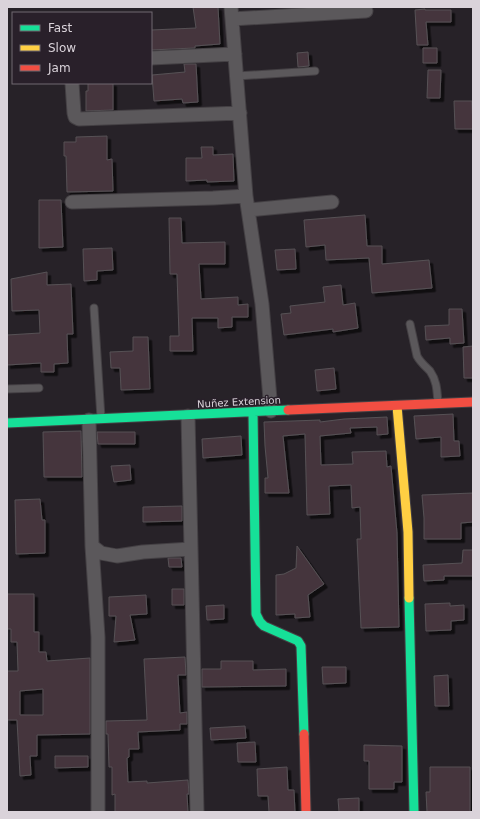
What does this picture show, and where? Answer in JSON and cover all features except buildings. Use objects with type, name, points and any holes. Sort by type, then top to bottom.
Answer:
[{"type":"street","points":[[271,411],[262,304],[246,196],[231,13],[366,11]]},
{"type":"street","points":[[152,58],[235,54]]},
{"type":"street","points":[[72,84],[74,113],[76,118],[79,119],[240,113]]},
{"type":"street","points":[[72,202],[246,196]]},
{"type":"street","points":[[248,210],[332,202]]},
{"type":"street","name":"Nuñez Extension","points":[[7,424],[473,402]]},
{"type":"street","points":[[398,406],[408,532],[414,812]]},
{"type":"street","points":[[253,412],[256,614],[264,626],[298,641],[301,646],[306,812]]},
{"type":"street","points":[[188,416],[197,812]]},
{"type":"street","points":[[95,419],[92,546],[98,637],[98,812]]},
{"type":"street","points":[[92,546],[101,553],[117,556],[144,552],[191,550]]},
{"type":"lane","points":[[237,76],[315,71]]},
{"type":"lane","points":[[94,308],[95,419]]},
{"type":"lane","points":[[410,324],[417,356],[436,382],[438,404]]},
{"type":"lane","points":[[7,389],[39,388]]},
{"type":"traffic: fast","points":[[7,423],[288,410]]},
{"type":"traffic: fast","points":[[253,412],[256,614],[264,626],[298,641],[301,646],[304,734]]},
{"type":"traffic: fast","points":[[409,598],[414,812]]},
{"type":"traffic: slow","points":[[397,406],[408,532],[409,598]]},
{"type":"traffic: jam","points":[[288,410],[473,402]]},
{"type":"traffic: jam","points":[[304,734],[306,812]]}]
